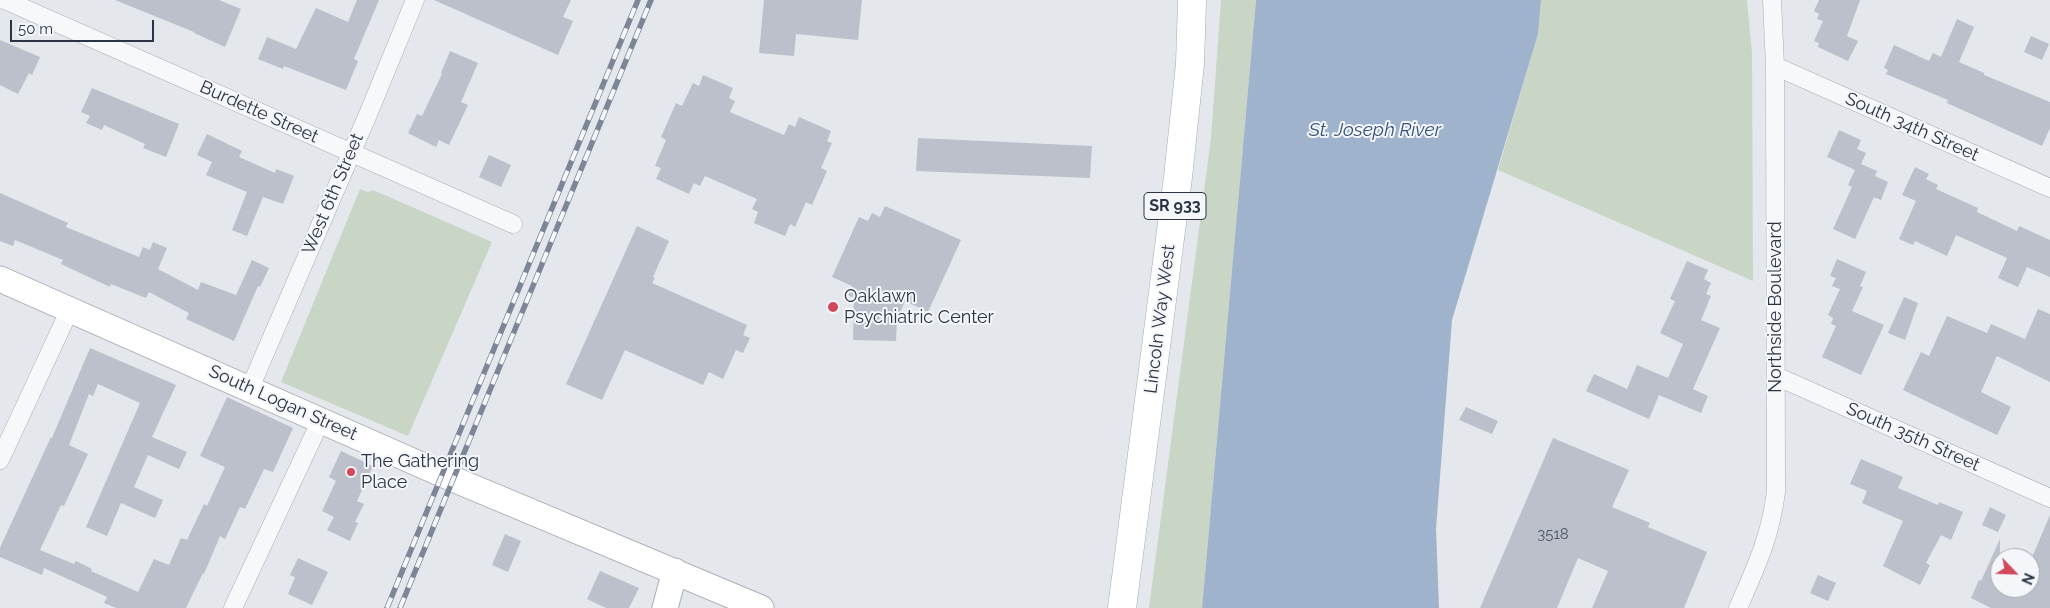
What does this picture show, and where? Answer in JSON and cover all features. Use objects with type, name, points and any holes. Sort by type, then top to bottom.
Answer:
[{"type":"main road","name":"Lincoln Way West","points":[[1122,608],[1178,178],[1190,64],[1192,0]]},
{"type":"street","name":"Burdette Street","points":[[5,0],[513,224]]},
{"type":"street","name":"West 6th Street","points":[[250,388],[351,153],[414,0]]},
{"type":"street","name":"Northside Boulevard","points":[[1738,608],[1765,545],[1773,516],[1776,492],[1775,66],[1772,0]]},
{"type":"street","name":"South 34th Street","points":[[1775,66],[2050,188]]},
{"type":"street","name":"South Logan Street","points":[[0,278],[453,479],[761,608]]},
{"type":"street","points":[[0,460],[70,309]]},
{"type":"street","name":"South 35th Street","points":[[1776,376],[2050,498]]},
{"type":"street","points":[[233,608],[321,420]]},
{"type":"street","points":[[666,608],[675,571]]},
{"type":"green space","points":[[1221,0],[1256,0],[1202,608],[1149,608],[1211,138]]},
{"type":"green space","points":[[1541,0],[1747,0],[1752,53],[1753,281],[1498,170],[1538,34]]},
{"type":"green space","points":[[360,189],[368,192],[373,190],[492,242],[408,436],[281,382]]},
{"type":"water","name":"St. Joseph River","points":[[1256,0],[1541,0],[1538,34],[1452,320],[1436,529],[1439,608],[1202,608]]},
{"type":"building","points":[[115,0],[219,0],[241,9],[225,47],[194,32]]},
{"type":"building","points":[[357,0],[379,0],[354,59],[358,61],[346,90],[284,66],[283,69],[258,59],[267,37],[296,49],[316,8],[348,22]]},
{"type":"building","points":[[434,0],[571,0],[563,17],[573,21],[558,55]]},
{"type":"building","points":[[764,0],[862,0],[858,40],[796,34],[794,56],[759,53]]},
{"type":"building","points":[[1819,0],[1860,0],[1847,36],[1858,41],[1848,61],[1818,47],[1819,43],[1814,41],[1823,21],[1817,19],[1819,14],[1814,11]]},
{"type":"building","points":[[1957,19],[1974,27],[1959,62],[1984,73],[1984,75],[2050,102],[2050,128],[2042,146],[1947,103],[1948,100],[1886,74],[1888,70],[1884,68],[1894,45],[1929,61],[1933,53],[1941,57]]},
{"type":"building","points":[[2031,36],[2049,44],[2042,60],[2024,52]]},
{"type":"building","points":[[0,40],[40,57],[32,75],[29,73],[18,94],[0,85]]},
{"type":"building","points":[[450,51],[478,63],[461,102],[468,105],[449,145],[439,140],[436,147],[408,133],[417,114],[422,116],[442,74]]},
{"type":"building","points":[[703,75],[733,88],[729,98],[735,101],[730,112],[784,135],[789,124],[795,127],[799,117],[831,131],[827,141],[832,143],[821,168],[827,171],[812,205],[806,202],[795,227],[790,224],[785,236],[754,223],[758,212],[752,209],[757,199],[705,176],[700,186],[694,183],[689,194],[656,179],[661,168],[655,166],[666,140],[661,137],[676,103],[682,106],[693,83],[699,86]]},
{"type":"building","points":[[92,88],[179,124],[166,157],[143,148],[145,144],[104,125],[102,130],[86,123],[90,116],[81,112]]},
{"type":"building","points":[[1839,130],[1861,140],[1857,149],[1866,153],[1861,164],[1877,171],[1875,176],[1888,182],[1881,200],[1874,197],[1855,239],[1833,229],[1852,187],[1848,185],[1855,170],[1827,157]]},
{"type":"building","points":[[207,134],[242,151],[239,157],[275,173],[276,169],[294,176],[283,204],[263,197],[247,236],[232,230],[247,192],[206,175],[212,162],[197,155]]},
{"type":"building","points":[[918,138],[1092,146],[1090,178],[916,171]]},
{"type":"building","points":[[489,155],[511,165],[501,187],[479,177]]},
{"type":"building","points":[[1915,167],[1929,174],[1926,179],[1938,185],[1936,189],[1978,208],[1977,212],[2017,231],[2019,226],[2050,240],[2050,277],[2027,267],[2018,287],[1998,278],[2007,258],[1956,235],[1947,256],[1915,241],[1913,245],[1899,239],[1916,201],[1902,195]]},
{"type":"building","points":[[0,193],[68,223],[66,227],[139,257],[143,247],[150,250],[153,242],[167,248],[158,269],[198,290],[201,282],[236,295],[252,260],[269,268],[260,287],[258,286],[234,341],[186,319],[189,313],[149,292],[146,298],[111,284],[110,287],[61,264],[63,260],[15,240],[13,246],[0,241]]},
{"type":"building","points":[[885,206],[961,240],[928,312],[905,301],[897,319],[896,341],[853,340],[854,298],[848,295],[852,286],[832,277],[859,217],[868,221],[872,213],[880,217]]},
{"type":"building","points":[[637,226],[669,241],[652,283],[747,325],[743,335],[750,338],[743,353],[736,350],[723,379],[709,372],[703,385],[625,350],[602,400],[566,384]]},
{"type":"building","points":[[1837,259],[1866,272],[1860,286],[1863,287],[1852,311],[1884,325],[1861,375],[1822,357],[1836,326],[1831,324],[1833,318],[1828,315],[1840,289],[1832,286],[1836,278],[1830,276]]},
{"type":"building","points":[[1687,261],[1708,270],[1704,279],[1711,283],[1706,294],[1711,296],[1701,320],[1720,328],[1693,389],[1708,396],[1701,413],[1659,395],[1649,419],[1586,391],[1594,374],[1627,389],[1637,365],[1668,378],[1683,344],[1660,333],[1675,301],[1670,299]]},
{"type":"building","points":[[1904,297],[1918,303],[1905,340],[1888,333]]},
{"type":"building","points":[[2038,309],[2050,314],[2050,382],[1997,356],[1981,392],[2011,407],[1997,435],[1903,390],[1921,352],[1929,356],[1947,316],[1987,333],[1991,324],[2025,339]]},
{"type":"building","points":[[90,348],[176,385],[152,437],[187,452],[179,469],[148,455],[134,487],[163,500],[155,518],[121,503],[107,536],[86,527],[140,403],[98,384],[93,396],[89,394],[69,445],[88,454],[64,506],[61,505],[40,550],[74,564],[76,561],[92,569],[91,571],[138,592],[154,559],[169,565],[181,538],[187,540],[204,504],[207,506],[225,467],[200,456],[227,397],[293,428],[273,472],[264,469],[245,509],[240,507],[225,539],[220,536],[204,574],[186,608],[116,608],[104,603],[107,597],[44,568],[42,575],[0,557],[0,548],[3,541],[52,438]]},
{"type":"building","points":[[1466,407],[1498,421],[1492,434],[1459,420]]},
{"type":"building","points":[[1553,438],[1629,470],[1612,507],[1650,523],[1648,527],[1707,552],[1684,608],[1592,608],[1608,571],[1578,558],[1557,608],[1480,608]]},
{"type":"building","points":[[341,451],[373,466],[357,501],[364,504],[355,522],[358,523],[350,541],[327,530],[334,517],[322,511],[336,481],[329,477]]},
{"type":"building","points":[[1861,459],[1903,477],[1898,488],[1938,505],[1939,502],[1963,512],[1951,540],[1941,535],[1926,563],[1930,565],[1920,585],[1883,566],[1903,521],[1862,503],[1867,491],[1850,484]]},
{"type":"building","points":[[1990,507],[2006,515],[1998,532],[1982,525]]},
{"type":"building","points":[[2050,515],[2050,608],[1991,608],[1971,598],[1990,561],[1990,598],[2040,598],[2040,548],[2036,548]]},
{"type":"building","points":[[505,534],[521,541],[508,572],[492,565]]},
{"type":"building","points":[[2000,539],[2000,548],[1996,548]]},
{"type":"building","points":[[298,558],[328,572],[312,605],[288,594],[295,577],[290,575]]},
{"type":"building","points":[[600,571],[639,588],[629,608],[606,608],[587,599]]},
{"type":"building","points":[[1818,575],[1836,583],[1828,601],[1810,593]]},
{"type":"railway","points":[[387,608],[638,0]]},
{"type":"railway","points":[[400,608],[651,0]]},
{"type":"place","name":"Oaklawn Psychiatric Center","points":[[833,307]]},
{"type":"place","name":"The Gathering Place","points":[[351,472]]}]
